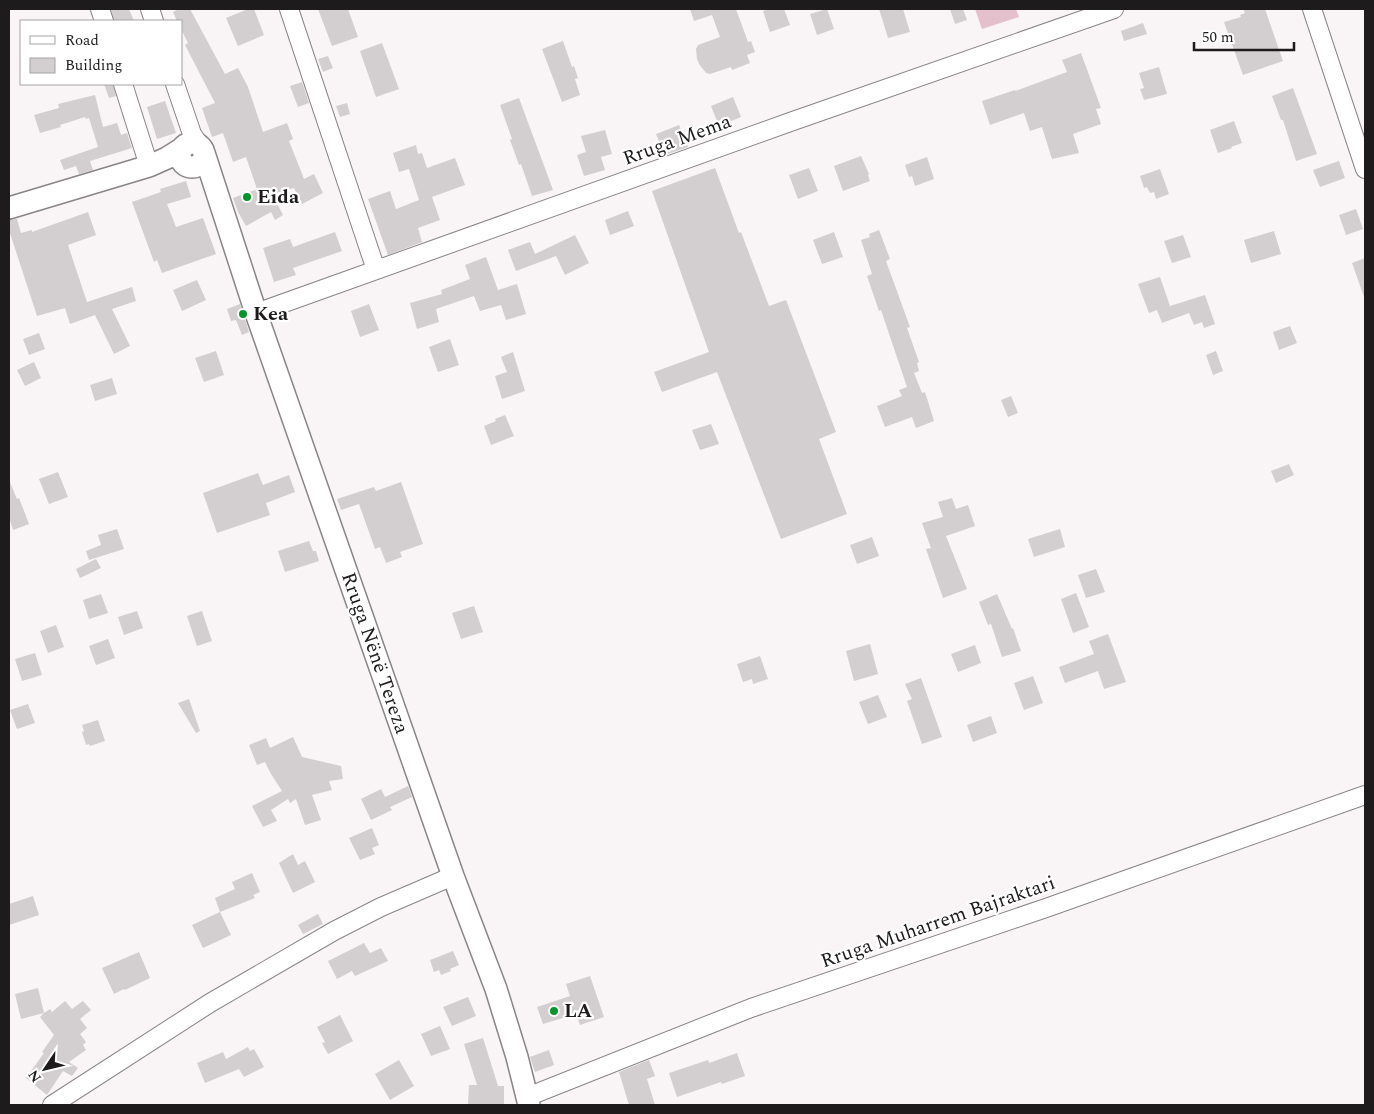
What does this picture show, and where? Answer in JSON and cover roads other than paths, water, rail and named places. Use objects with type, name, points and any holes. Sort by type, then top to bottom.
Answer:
[{"type":"main road","points":[[9,208],[80,188],[192,151]]},
{"type":"main road","name":"Rruga Nënë Tereza","points":[[192,151],[219,201],[453,876],[496,989],[517,1057],[528,1101]]},
{"type":"street","points":[[289,9],[376,270]]},
{"type":"street","name":"Rruga Mema","points":[[256,312],[1114,9]]},
{"type":"street","points":[[1312,9],[1365,169]]},
{"type":"street","points":[[123,85],[149,166]]},
{"type":"street","points":[[175,85],[192,151]]},
{"type":"street","name":"Rruga Muharrem Bajraktari","points":[[528,1101],[751,1008],[1046,908],[1365,795]]},
{"type":"street","points":[[52,1105],[210,1003],[334,931],[381,907],[453,876]]},
{"type":"place","name":"Eida","points":[[247,197]]},
{"type":"place","name":"Kea","points":[[243,314]]},
{"type":"place","name":"LA","points":[[554,1011]]}]
